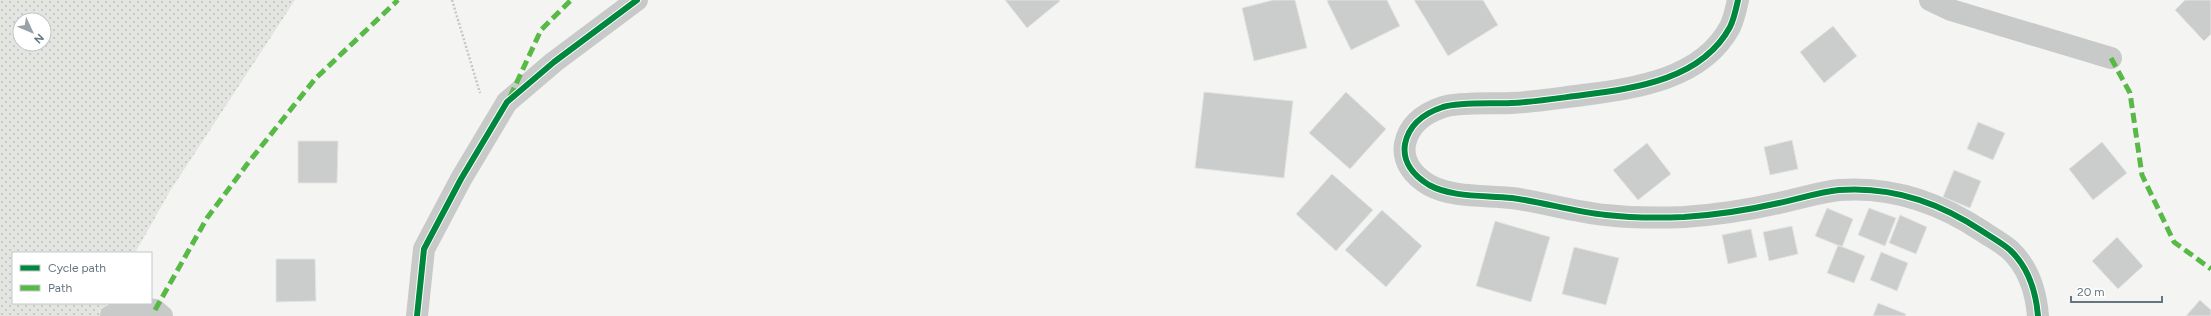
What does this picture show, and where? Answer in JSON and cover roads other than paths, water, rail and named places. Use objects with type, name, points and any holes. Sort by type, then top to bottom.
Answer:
[{"type":"street","points":[[417,316],[424,249],[461,179],[507,102],[554,62],[637,0]]},
{"type":"street","points":[[1738,0],[1731,25],[1722,39],[1706,56],[1677,75],[1624,90],[1522,103],[1456,105],[1443,107],[1422,117],[1414,124],[1405,143],[1406,161],[1415,173],[1429,185],[1448,192],[1514,199],[1604,215],[1650,219],[1700,216],[1756,207],[1837,190],[1872,190],[1906,194],[1938,207],[1970,223],[2010,250],[2022,265],[2031,282],[2036,295],[2038,316]]},
{"type":"street","points":[[1930,0],[1951,10],[2111,58]]},
{"type":"street","points":[[111,316],[126,307],[155,310],[162,316]]}]
